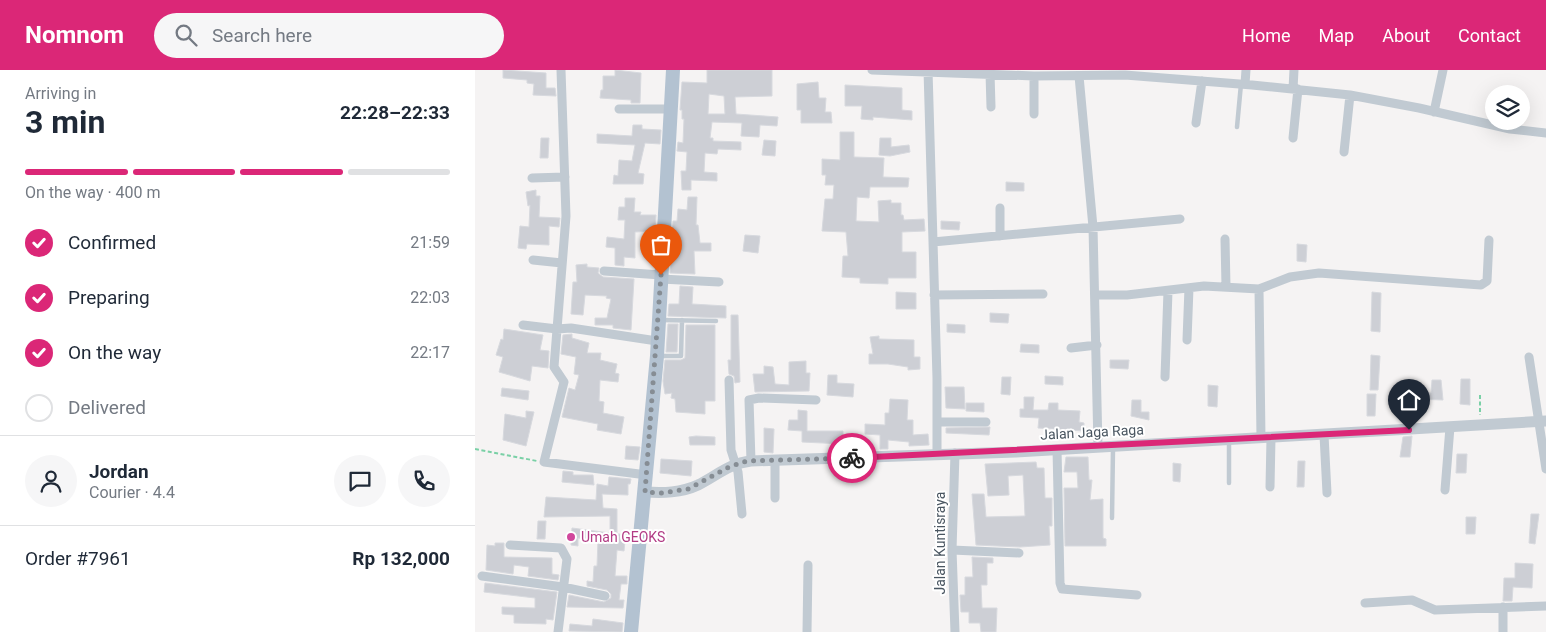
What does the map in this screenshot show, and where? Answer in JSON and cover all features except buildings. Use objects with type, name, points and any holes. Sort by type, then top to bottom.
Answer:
[{"type":"main road","points":[[631,632],[657,356],[673,70]]},
{"type":"street","points":[[561,70],[566,216],[554,367],[564,382],[544,462],[647,474]]},
{"type":"street","points":[[872,70],[1034,76],[1079,76],[1093,73],[1243,84],[1350,95],[1510,129],[1546,133]]},
{"type":"street","points":[[1243,84],[1247,70]]},
{"type":"street","points":[[1293,138],[1294,70]]},
{"type":"street","points":[[1434,112],[1443,70]]},
{"type":"street","points":[[928,71],[937,455]]},
{"type":"street","points":[[990,73],[991,107]]},
{"type":"street","points":[[1034,76],[1034,114]]},
{"type":"street","points":[[1079,76],[1093,227],[1099,447]]},
{"type":"street","points":[[1197,122],[1202,81]]},
{"type":"street","points":[[1344,152],[1350,95]]},
{"type":"street","points":[[619,109],[671,109]]},
{"type":"street","points":[[531,178],[565,178]]},
{"type":"street","points":[[999,208],[999,236]]},
{"type":"street","points":[[933,242],[1179,219]]},
{"type":"street","points":[[1225,239],[1226,286]]},
{"type":"street","points":[[1095,295],[1168,292],[1189,288],[1226,286],[1259,289],[1297,275],[1319,273],[1481,285],[1487,281],[1489,240]]},
{"type":"street","points":[[533,260],[562,263]]},
{"type":"street","points":[[604,270],[719,282]]},
{"type":"street","points":[[1187,340],[1189,288]]},
{"type":"street","points":[[1259,289],[1270,488]]},
{"type":"street","points":[[1165,378],[1168,292]]},
{"type":"street","points":[[934,295],[1043,294]]},
{"type":"street","points":[[523,325],[557,329],[571,328],[657,342]]},
{"type":"street","points":[[1071,348],[1097,345]]},
{"type":"street","points":[[1529,357],[1542,421],[1546,469]]},
{"type":"street","points":[[729,380],[731,450],[743,463]]},
{"type":"street","points":[[741,514],[743,463],[749,400],[759,398],[816,400]]},
{"type":"street","name":"Jalan Jaga Raga","points":[[645,492],[661,493],[688,489],[743,463],[1113,447],[1542,421]]},
{"type":"street","points":[[937,422],[986,422]]},
{"type":"street","points":[[1445,490],[1450,427]]},
{"type":"street","points":[[1324,435],[1327,493]]},
{"type":"street","points":[[1057,449],[1060,583],[1062,590],[1137,595]]},
{"type":"street","name":"Jalan Kuntisraya","points":[[955,453],[952,550],[955,632]]},
{"type":"street","points":[[775,461],[775,498]]},
{"type":"street","points":[[510,545],[563,550],[567,559],[558,632]]},
{"type":"street","points":[[952,550],[1019,553]]},
{"type":"street","points":[[807,632],[808,565]]},
{"type":"street","points":[[482,576],[563,587],[605,596]]},
{"type":"street","points":[[1365,603],[1412,600],[1435,610],[1546,606]]},
{"type":"street","points":[[1503,607],[1503,632]]},
{"type":"lane","points":[[1237,128],[1243,84]]},
{"type":"lane","points":[[659,320],[716,321]]},
{"type":"lane","points":[[657,356],[681,356],[682,320]]},
{"type":"lane","points":[[1229,440],[1229,484]]},
{"type":"lane","points":[[1112,518],[1113,447]]},
{"type":"path","points":[[1479,395],[1481,425]]},
{"type":"path","points":[[475,449],[544,462]]},
{"type":"way so far","points":[[661,275],[657,356],[645,492],[676,492],[688,489],[699,485],[735,464],[747,461],[852,458]]},
{"type":"place","name":"Umah GEOKS","points":[[571,537]]},
{"type":"route","points":[[852,458],[1016,452],[1409,430]]}]
